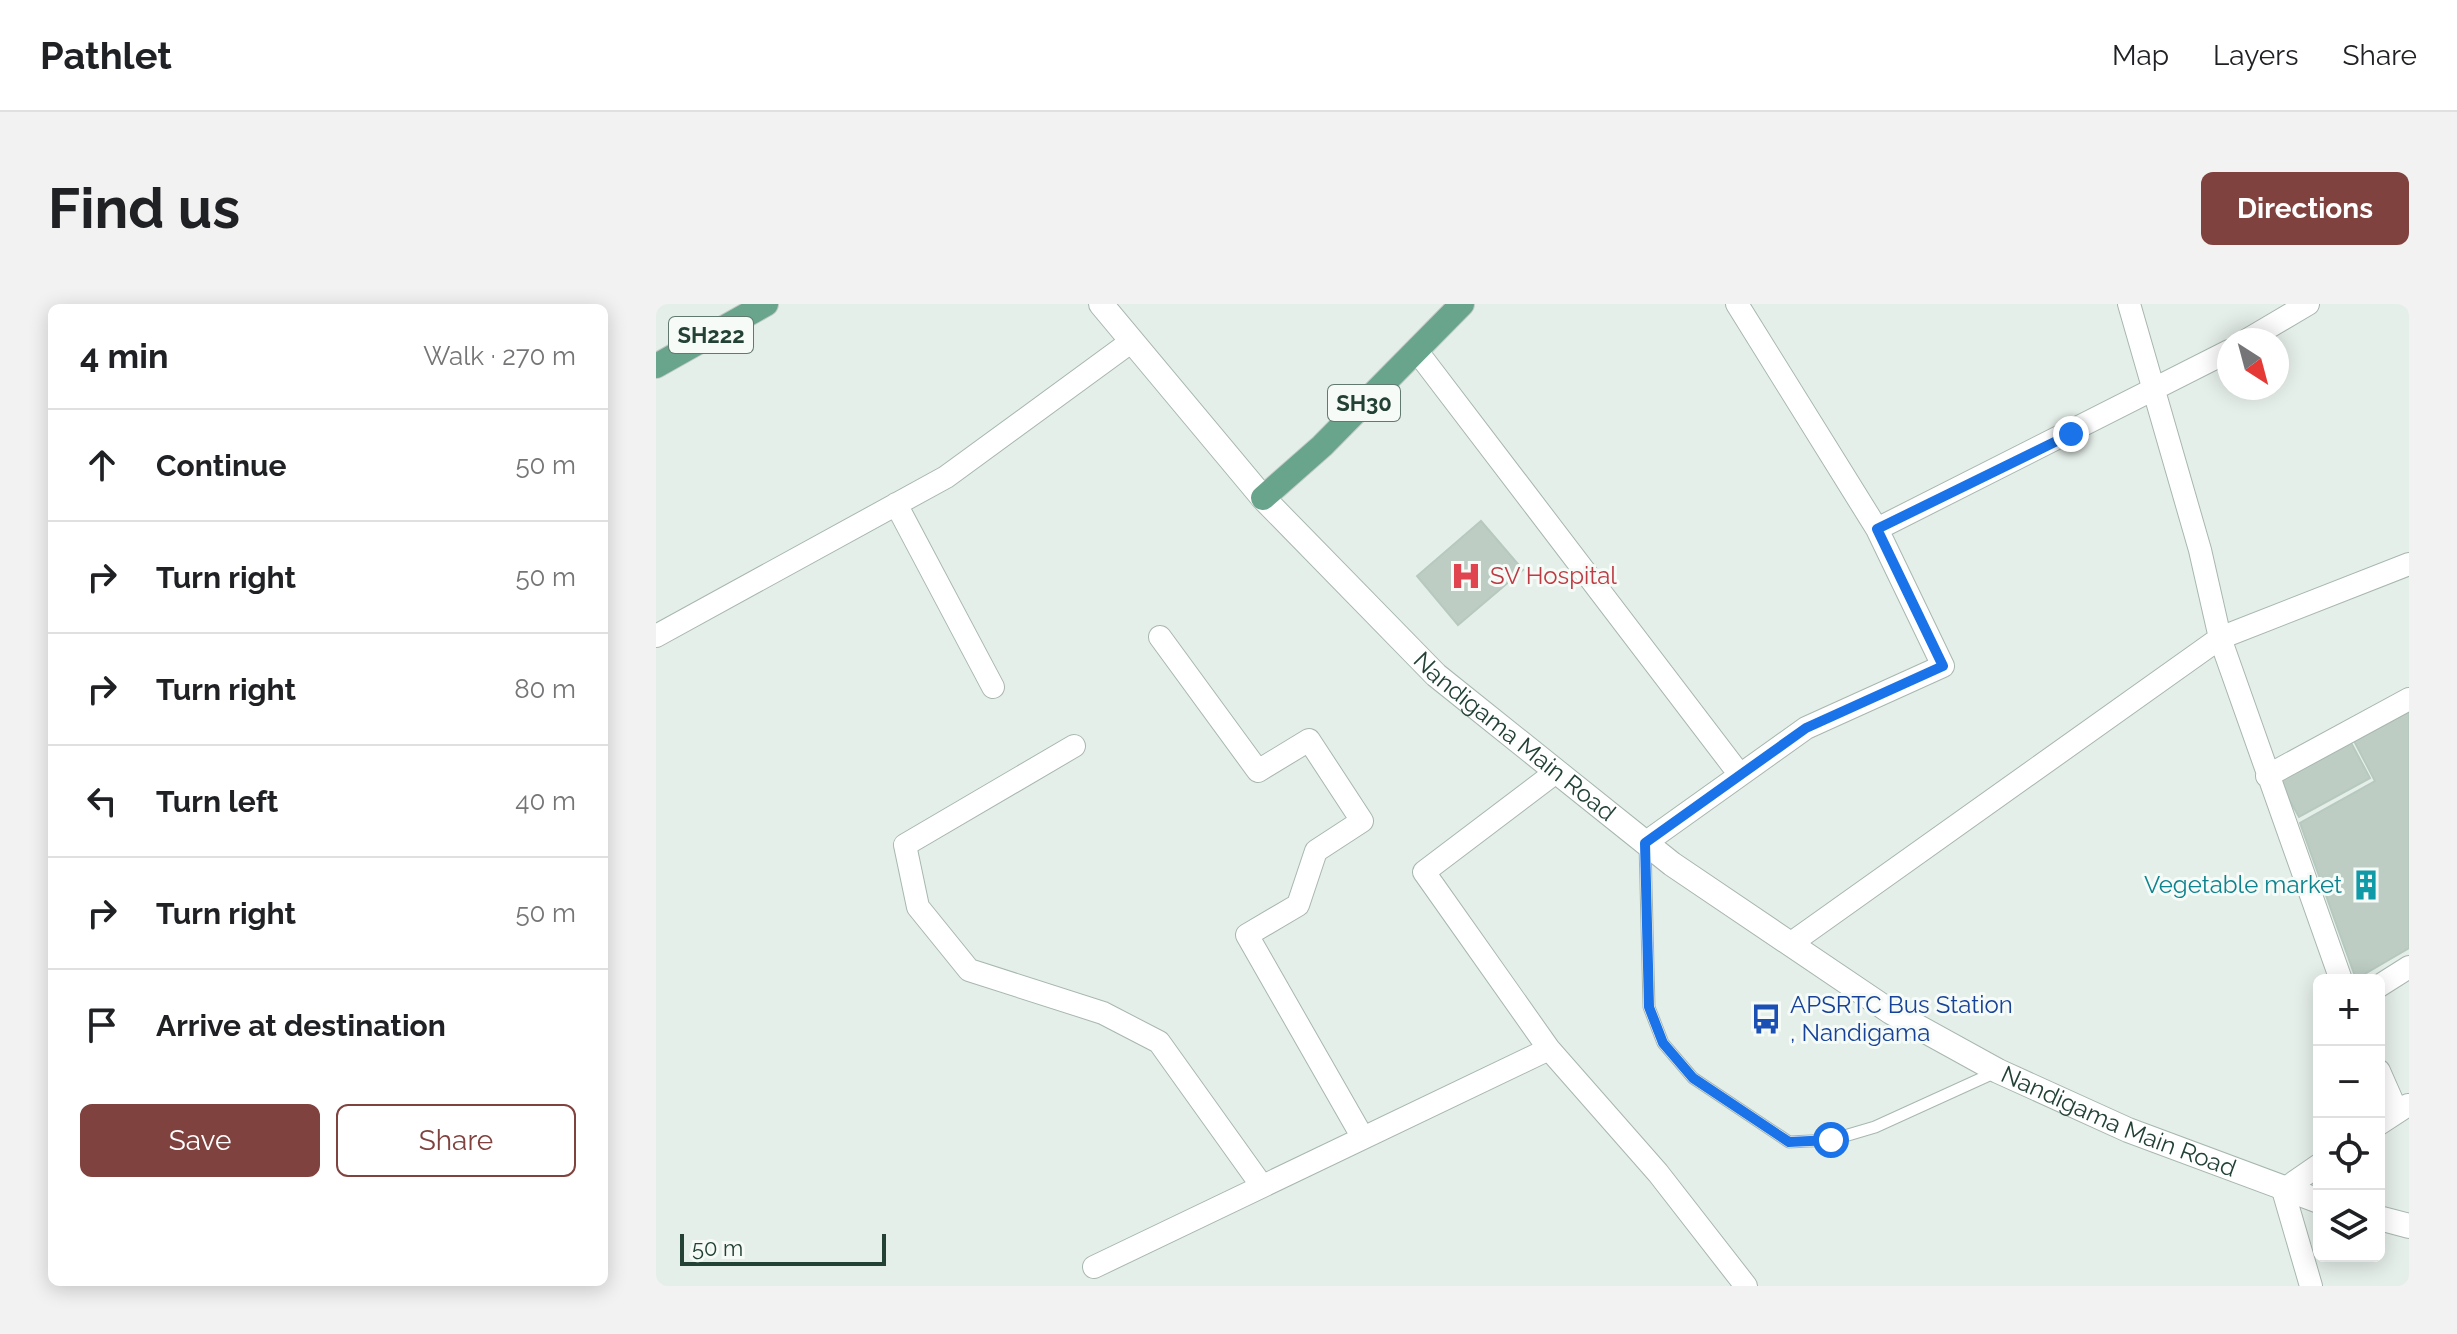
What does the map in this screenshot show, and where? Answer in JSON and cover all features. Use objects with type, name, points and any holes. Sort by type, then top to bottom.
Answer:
[{"type":"main road","name":"SH222","points":[[656,366],[766,304]]},
{"type":"main road","name":"SH30","points":[[1263,498],[1322,446],[1462,304]]},
{"type":"street","name":"Nandigama Main Road","points":[[1101,304],[1263,498],[1436,675],[1645,843],[1891,1012],[1998,1071],[2128,1130],[2313,1199]]},
{"type":"street","points":[[1645,843],[1806,728],[1943,666],[1877,529],[1737,304]]},
{"type":"street","points":[[2129,304],[2200,550],[2220,638],[2339,974]]},
{"type":"street","points":[[2267,328],[2308,304]]},
{"type":"street","points":[[656,636],[946,477],[1132,341]]},
{"type":"street","points":[[1416,350],[1740,775]]},
{"type":"street","points":[[1877,529],[2217,357]]},
{"type":"street","points":[[896,504],[993,687]]},
{"type":"street","points":[[1790,944],[2220,638],[2409,564]]},
{"type":"street","points":[[1160,637],[1258,771],[1309,740],[1362,821],[1316,851],[1298,905],[1247,935],[1363,1138]]},
{"type":"street","points":[[2267,776],[2409,699]]},
{"type":"street","points":[[1074,746],[905,845],[918,907],[969,970],[1103,1013],[1159,1042],[1262,1186]]},
{"type":"street","points":[[1556,772],[1424,872],[1549,1049],[1658,1173],[1746,1286]]},
{"type":"street","points":[[2385,982],[2409,967]]},
{"type":"street","points":[[1094,1267],[1549,1049]]},
{"type":"street","points":[[2385,1087],[2395,1113]]},
{"type":"street","points":[[2311,1286],[2283,1190],[2313,1169]]},
{"type":"street","points":[[2385,1220],[2409,1226]]},
{"type":"lane","points":[[1645,843],[1649,1007],[1663,1043],[1693,1078],[1789,1142],[1831,1140],[1875,1127],[1998,1071]]},
{"type":"building","points":[[1481,521],[1523,570],[1458,625],[1417,576]]},
{"type":"building","name":"Vegetable market","points":[[2409,711],[2409,948],[2365,974],[2354,974],[2300,823],[2375,781],[2353,739]]},
{"type":"building","points":[[2349,739],[2370,778],[2299,817],[2277,778]]},
{"type":"place","name":"SV Hospital","points":[[1466,576]]},
{"type":"place","name":"Vegetable market","points":[[2366,885]]},
{"type":"place","name":"APSRTC Bus Station , Nandigama","points":[[1766,1019]]},
{"type":"route","points":[[1831,1140],[1789,1142],[1693,1078],[1663,1043],[1649,1007],[1645,843],[1806,728],[1943,666],[1909,588],[1877,529],[2071,434]]}]
